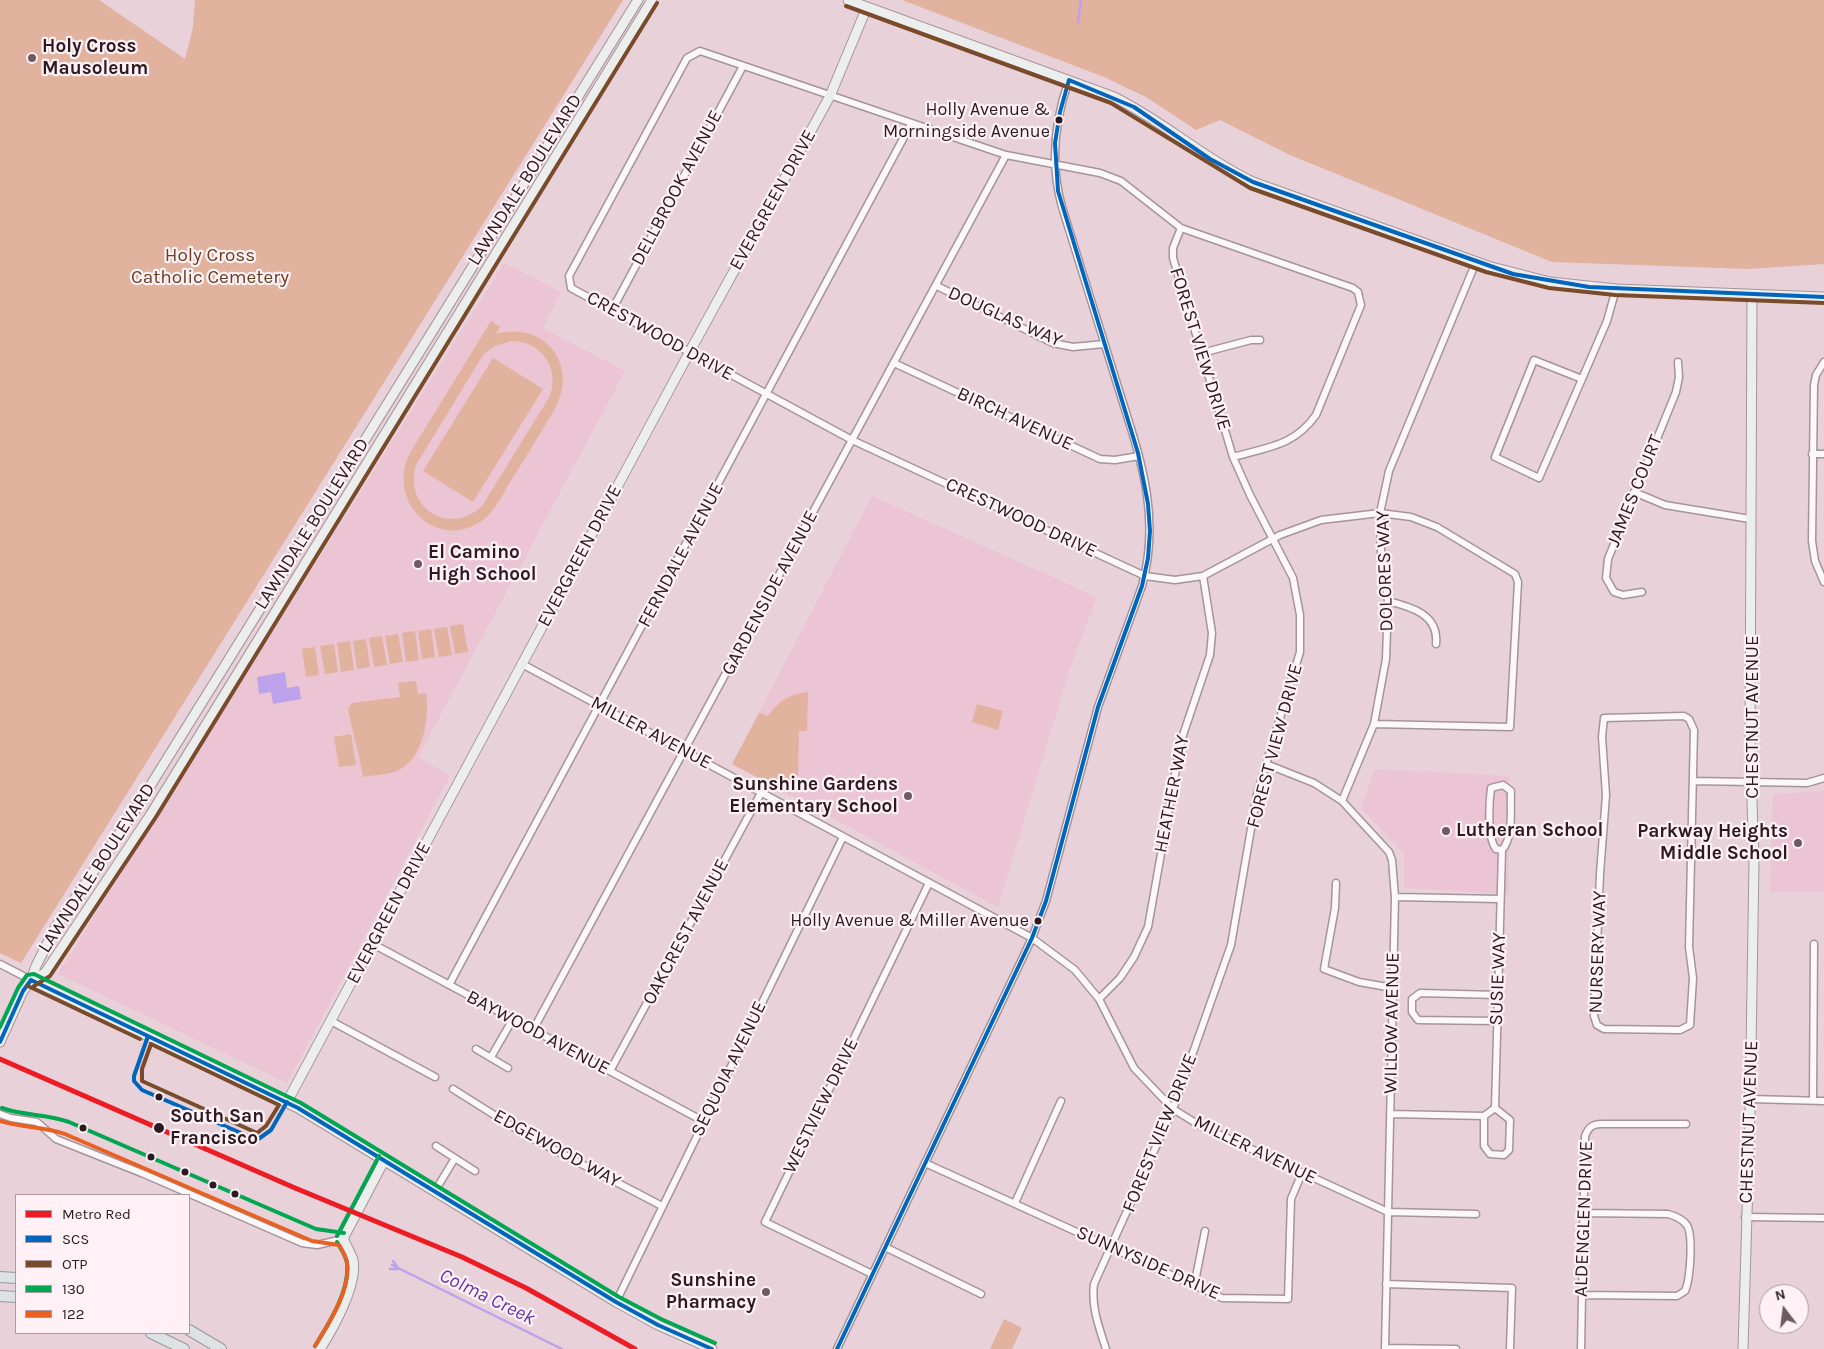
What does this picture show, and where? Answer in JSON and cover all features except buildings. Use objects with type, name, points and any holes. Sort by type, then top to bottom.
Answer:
[{"type":"main road","points":[[0,1278],[15,1278]]},
{"type":"main road","points":[[0,1296],[15,1297]]},
{"type":"main road","points":[[190,1331],[222,1349]]},
{"type":"main road","points":[[153,1334],[184,1349]]},
{"type":"street","name":"LAWNDALE BOULEVARD","points":[[32,980],[36,966],[55,928],[134,812],[638,0]]},
{"type":"street","name":"LAWNDALE BOULEVARD","points":[[32,980],[45,973],[150,814],[652,0]]},
{"type":"street","points":[[848,0],[1069,80],[1134,107],[1215,162],[1253,182],[1476,262],[1543,281],[1616,289],[1824,297]]},
{"type":"street","name":"EVERGREEN DRIVE","points":[[287,1102],[689,353],[830,96],[867,7]]},
{"type":"street","name":"CRESTWOOD DRIVE","points":[[743,66],[700,51],[687,58],[569,276],[571,288],[852,440],[1144,576],[1175,580],[1203,576],[1272,538],[1321,520],[1380,514],[1411,517],[1437,527],[1515,574],[1518,582],[1510,727],[1374,724]]},
{"type":"street","points":[[743,66],[1006,155],[1100,173],[1121,181],[1181,228],[1353,288],[1360,299],[1361,305],[1316,415],[1305,430],[1293,439],[1233,457]]},
{"type":"street","name":"DELLBROOK AVENUE","points":[[612,310],[743,66]]},
{"type":"street","points":[[837,1349],[1032,938],[1046,901],[1094,719],[1144,576],[1149,548],[1148,490],[1059,198],[1054,164],[1058,120],[1069,80]]},
{"type":"street","name":"FERNDALE AVENUE","points":[[449,985],[911,124]]},
{"type":"street","name":"GARDENSIDE AVENUE","points":[[533,1030],[1006,155]]},
{"type":"street","name":"FOREST VIEW DRIVE","points":[[1106,1349],[1094,1312],[1092,1297],[1094,1284],[1174,1109],[1232,945],[1258,794],[1300,652],[1300,615],[1293,578],[1233,457],[1172,258],[1173,248],[1181,228]]},
{"type":"street","name":"DOLORES WAY","points":[[1342,801],[1374,724],[1386,658],[1388,601],[1381,552],[1380,514],[1389,471],[1476,262]]},
{"type":"street","name":"DOUGLAS WAY","points":[[936,286],[1053,343],[1073,347],[1104,344]]},
{"type":"street","points":[[1582,379],[1534,360],[1494,457],[1539,478],[1582,379],[1607,321],[1616,289]]},
{"type":"street","name":"CHESTNUT AVENUE","points":[[1743,1349],[1751,1099],[1754,860],[1750,742],[1752,294]]},
{"type":"street","points":[[1202,353],[1251,340],[1260,340]]},
{"type":"street","name":"JAMES COURT","points":[[1642,592],[1623,595],[1614,592],[1608,584],[1606,573],[1610,552],[1676,392],[1679,377],[1678,362]]},
{"type":"street","points":[[1824,362],[1818,370],[1814,385],[1812,454],[1812,541],[1815,561],[1824,582]]},
{"type":"street","name":"BIRCH AVENUE","points":[[894,363],[1100,459],[1116,460],[1139,456]]},
{"type":"street","points":[[1812,454],[1824,454]]},
{"type":"street","points":[[1634,492],[1665,505],[1750,519]]},
{"type":"street","name":"HEATHER WAY","points":[[1098,999],[1120,978],[1134,957],[1148,927],[1180,741],[1210,655],[1212,633],[1203,576]]},
{"type":"street","points":[[1388,601],[1410,607],[1432,621],[1437,632],[1436,644]]},
{"type":"street","name":"MILLER AVENUE","points":[[522,664],[1032,938],[1075,970],[1098,999],[1134,1068],[1174,1109],[1199,1125],[1388,1212]]},
{"type":"street","name":"NURSERY WAY","points":[[1684,716],[1689,718],[1694,730],[1694,781],[1689,947],[1693,978],[1690,1025],[1680,1030],[1600,1028],[1594,1016],[1600,874],[1606,795],[1602,737],[1604,718],[1684,716]]},
{"type":"street","name":"WILLOW AVENUE","points":[[1266,764],[1314,783],[1342,801],[1389,852],[1392,860],[1396,897],[1385,1348]]},
{"type":"street","points":[[1694,781],[1807,783],[1824,778]]},
{"type":"street","name":"SUSIE WAY","points":[[1495,1108],[1502,850],[1508,844],[1511,792],[1503,785],[1491,788],[1490,799],[1491,843],[1496,849],[1502,850]]},
{"type":"street","name":"OAKCREST AVENUE","points":[[610,1072],[761,792]]},
{"type":"street","name":"SEQUOIA AVENUE","points":[[616,1302],[843,837]]},
{"type":"street","points":[[1336,882],[1334,908],[1324,969],[1359,982],[1393,988]]},
{"type":"street","name":"WESTVIEW DRIVE","points":[[872,1274],[765,1222],[929,883]]},
{"type":"street","points":[[1396,897],[1500,899]]},
{"type":"street","name":"BAYWOOD AVENUE","points":[[373,944],[703,1121]]},
{"type":"street","points":[[1813,1100],[1814,944]]},
{"type":"street","points":[[0,964],[287,1102],[385,1159],[616,1302],[658,1325],[712,1349]]},
{"type":"street","points":[[0,1042],[22,991],[32,980]]},
{"type":"street","points":[[1496,1021],[1418,1020],[1412,1012],[1412,999],[1420,993],[1497,995]]},
{"type":"street","points":[[491,1058],[513,1019]]},
{"type":"street","points":[[331,1021],[435,1077]]},
{"type":"street","points":[[476,1049],[508,1068]]},
{"type":"street","name":"EDGEWOOD WAY","points":[[453,1089],[526,1135],[662,1206]]},
{"type":"street","points":[[1751,1099],[1824,1101]]},
{"type":"street","points":[[1015,1203],[1061,1101]]},
{"type":"street","points":[[1390,1114],[1484,1116],[1495,1108],[1510,1120],[1509,1150],[1504,1155],[1490,1154],[1484,1146],[1484,1116]]},
{"type":"street","points":[[0,1114],[11,1118],[37,1122],[56,1139],[190,1194]]},
{"type":"street","name":"ALDENGLEN DRIVE","points":[[1581,1349],[1585,1136],[1591,1126],[1601,1124],[1686,1124]]},
{"type":"street","points":[[436,1146],[476,1171]]},
{"type":"street","points":[[435,1191],[455,1158]]},
{"type":"street","points":[[190,1194],[302,1243],[316,1245],[343,1239],[385,1159]]},
{"type":"street","name":"SUNNYSIDE DRIVE","points":[[925,1163],[1194,1287],[1222,1298],[1288,1299],[1291,1199],[1302,1173]]},
{"type":"street","points":[[1388,1212],[1476,1214]]},
{"type":"street","points":[[1582,1295],[1677,1296],[1685,1291],[1689,1277],[1689,1232],[1687,1224],[1679,1218],[1668,1214],[1584,1213]]},
{"type":"street","points":[[1746,1217],[1824,1218]]},
{"type":"street","points":[[1194,1287],[1206,1232]]},
{"type":"street","points":[[321,1348],[352,1277],[353,1261],[343,1239]]},
{"type":"street","points":[[885,1247],[981,1294]]},
{"type":"street","points":[[1386,1284],[1512,1288],[1510,1349]]},
{"type":"street","points":[[1385,1348],[1456,1349]]},
{"type":"shaded area","name":"El Camino High School","points":[[504,263],[561,292],[543,328],[625,371],[418,757],[450,776],[287,1083],[58,974]]},
{"type":"shaded area","points":[[872,496],[1097,597],[1069,671],[998,907],[732,764]]},
{"type":"shaded area","points":[[285,672],[287,688],[299,686],[301,699],[273,704],[271,692],[259,694],[257,677]]},
{"type":"shaded area","name":"Lutheran School","points":[[1375,769],[1509,776],[1509,894],[1404,888],[1404,854],[1361,808]]},
{"type":"shaded area","name":"Parkway Heights Middle School","points":[[1824,791],[1824,892],[1770,892],[1773,794]]},
{"type":"green space","name":"Holy Cross Catholic Cemetery","points":[[0,0],[99,0],[185,59],[193,27],[195,0],[623,0],[21,963],[0,953]]},
{"type":"green space","points":[[902,0],[1824,0],[1824,264],[1748,269],[1552,262],[1290,155],[1220,120],[1196,130],[1146,97],[1104,77]]},
{"type":"green space","points":[[491,321],[500,327],[496,334],[513,332],[529,334],[542,340],[552,349],[559,361],[563,375],[562,391],[556,407],[499,501],[483,520],[466,529],[449,530],[434,526],[420,517],[410,504],[405,489],[404,471],[410,453]],"holes":[[[511,341],[522,342],[539,351],[546,358],[552,375],[550,396],[482,506],[469,515],[456,519],[444,518],[432,513],[423,505],[416,494],[414,480],[416,465],[483,355],[493,347]]]},
{"type":"green space","points":[[493,358],[543,389],[473,502],[423,471]]},
{"type":"green space","points":[[463,624],[468,652],[455,654],[450,626]]},
{"type":"green space","points":[[447,627],[452,655],[439,657],[434,629]]},
{"type":"green space","points":[[431,629],[435,657],[422,659],[418,631]]},
{"type":"green space","points":[[415,631],[419,660],[406,662],[402,633]]},
{"type":"green space","points":[[398,634],[403,662],[390,664],[385,636]]},
{"type":"green space","points":[[382,636],[387,665],[374,667],[369,638]]},
{"type":"green space","points":[[366,639],[370,667],[357,669],[353,641]]},
{"type":"green space","points":[[350,641],[354,670],[341,672],[337,643]]},
{"type":"green space","points":[[334,644],[338,672],[325,674],[320,646]]},
{"type":"green space","points":[[315,647],[319,675],[306,677],[302,649]]},
{"type":"green space","points":[[416,681],[418,694],[426,693],[427,703],[425,727],[418,750],[404,767],[394,772],[363,777],[348,708],[352,703],[400,697],[398,683]]},
{"type":"green space","points":[[808,692],[807,731],[799,731],[798,776],[792,775],[792,788],[789,794],[732,764],[759,713],[768,716],[785,699],[795,694]]},
{"type":"green space","points":[[977,704],[1003,711],[998,730],[972,722]]},
{"type":"green space","points":[[351,734],[356,765],[339,767],[334,737]]},
{"type":"green space","points":[[1004,1319],[1022,1328],[1012,1349],[990,1349]]},
{"type":"waterway","points":[[1078,22],[1081,0]]},
{"type":"waterway","name":"Colma Creek","points":[[393,1261],[398,1268]]},
{"type":"waterway","name":"Colma Creek","points":[[392,1265],[562,1349]]},
{"type":"waterway","name":"Colma Creek","points":[[390,1269],[398,1269]]},
{"type":"metro line","name":"Red","points":[[0,1059],[295,1188],[462,1257],[526,1288],[635,1349]]},
{"type":"transit line","name":"OTP","points":[[34,986],[50,976],[156,817],[657,3]]},
{"type":"transit line","name":"OTP","points":[[846,6],[1111,103],[1250,188],[1486,272],[1549,288],[1615,295],[1824,303]]},
{"type":"transit line","name":"SCS","points":[[1069,80],[1134,107],[1210,159],[1253,182],[1513,274],[1589,287],[1824,297]]},
{"type":"transit line","name":"SCS","points":[[837,1349],[1032,938],[1046,901],[1098,707],[1142,586],[1148,558],[1150,531],[1148,504],[1138,453],[1058,191],[1055,143],[1060,112],[1069,80]]},
{"type":"transit line","name":"130","points":[[0,1027],[18,988],[27,975],[34,974],[301,1103],[619,1297],[661,1319],[715,1343]]},
{"type":"transit line","name":"SCS","points":[[31,980],[298,1108],[616,1302],[658,1325],[712,1349]]},
{"type":"transit line","name":"SCS","points":[[0,1042],[23,991],[31,980]]},
{"type":"transit line","name":"OTP","points":[[28,986],[140,1039]]},
{"type":"transit line","name":"SCS","points":[[148,1036],[134,1076],[134,1081],[142,1090],[257,1140],[271,1130],[287,1102]]},
{"type":"transit line","name":"OTP","points":[[151,1044],[279,1105],[266,1126],[257,1133],[142,1081],[142,1069],[151,1044]]},
{"type":"transit line","name":"130","points":[[2,1108],[69,1122],[316,1229],[344,1233]]},
{"type":"transit line","name":"122","points":[[0,1121],[65,1134],[312,1241],[339,1245],[347,1263],[346,1284],[338,1306],[315,1346]]},
{"type":"transit line","name":"130","points":[[337,1236],[379,1156]]},
{"type":"transit line","name":"130","points":[[315,1346],[342,1296],[345,1285],[347,1263],[337,1242]]},
{"type":"place","name":"Holy Cross Mausoleum","points":[[32,58]]},
{"type":"place","name":"Holly Avenue & Morningside Avenue","points":[[1059,120]]},
{"type":"place","name":"El Camino High School","points":[[418,564]]},
{"type":"place","name":"Sunshine Gardens Elementary School","points":[[908,796]]},
{"type":"place","name":"Lutheran School","points":[[1446,831]]},
{"type":"place","name":"Parkway Heights Middle School","points":[[1798,843]]},
{"type":"place","name":"Holly Avenue & Miller Avenue","points":[[1038,921]]},
{"type":"place","name":"South San Francisco","points":[[159,1128]]},
{"type":"place","name":"Sunshine Pharmacy","points":[[766,1292]]}]
